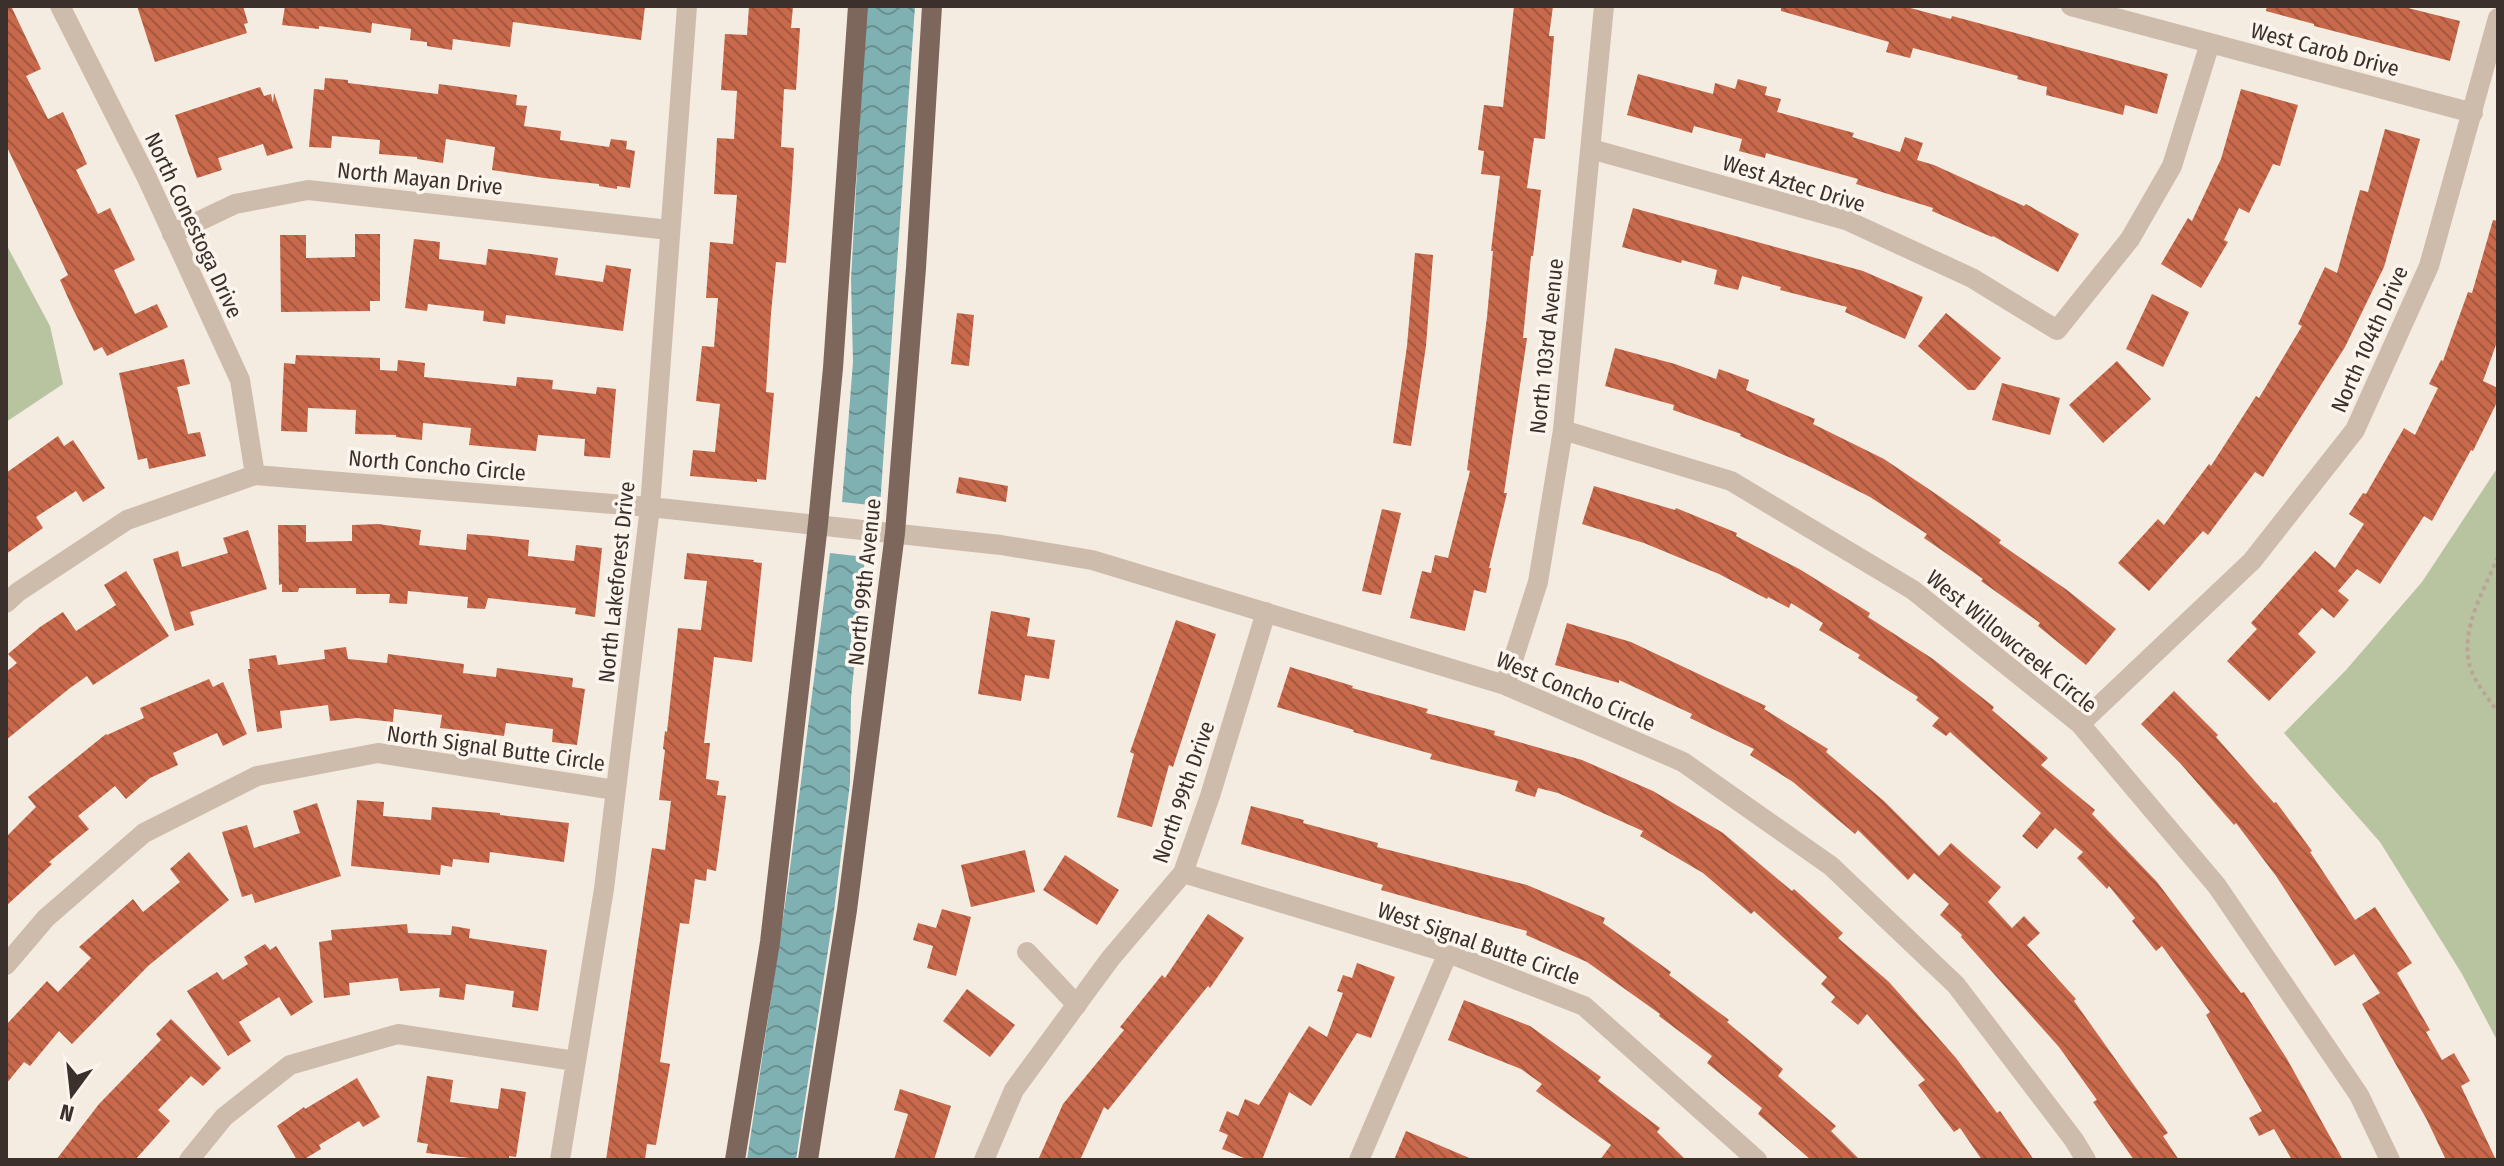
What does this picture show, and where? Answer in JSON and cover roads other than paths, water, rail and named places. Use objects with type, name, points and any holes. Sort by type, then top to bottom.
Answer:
[{"type":"main road","points":[[735,1160],[770,942],[818,524],[833,368],[858,6]]},
{"type":"main road","name":"North 99th Avenue","points":[[808,1160],[847,910],[895,533],[932,6]]},
{"type":"street","name":"North Conestoga Drive","points":[[60,6],[147,178],[240,380],[255,475]]},
{"type":"street","name":"North Lakeforest Drive","points":[[560,1160],[604,889],[650,507],[687,6]]},
{"type":"street","name":"North 103rd Avenue","points":[[1505,685],[1538,582],[1563,430],[1604,6]]},
{"type":"street","name":"West Carob Drive","points":[[2071,6],[2473,113]]},
{"type":"street","name":"North 104th Drive","points":[[2080,724],[2252,561],[2355,430],[2429,266],[2498,18]]},
{"type":"street","name":"West Aztec Drive","points":[[1591,149],[1846,220],[1972,278],[2057,330],[2130,239],[2172,166],[2210,43]]},
{"type":"street","name":"North Mayan Drive","points":[[172,234],[235,204],[308,190],[669,230]]},
{"type":"street","name":"West Willowcreek Circle","points":[[1563,430],[1731,481],[1913,590],[2080,724],[2217,886],[2359,1095],[2390,1160]]},
{"type":"street","name":"North Concho Circle","points":[[6,603],[127,520],[255,475],[650,507],[895,533]]},
{"type":"street","name":"West Concho Circle","points":[[895,533],[1053,552],[1092,560],[1505,685],[1683,762],[1831,866],[1956,985],[2086,1160]]},
{"type":"street","name":"North 99th Drive","points":[[984,1160],[1014,1090],[1110,959],[1183,873],[1266,612]]},
{"type":"street","name":"North Signal Butte Circle","points":[[6,965],[46,918],[144,833],[257,776],[378,753],[615,790]]},
{"type":"street","name":"West Signal Butte Circle","points":[[1183,873],[1448,953],[1584,1006],[1757,1160]]},
{"type":"street","points":[[1027,952],[1077,1005]]},
{"type":"street","points":[[1359,1160],[1448,953]]},
{"type":"street","points":[[189,1160],[224,1117],[290,1065],[398,1034],[575,1061]]},
{"type":"water","points":[[866,6],[915,6],[880,506],[842,502],[853,362],[851,280]]},
{"type":"water","points":[[830,553],[865,557],[851,698],[850,783],[834,911],[796,1160],[747,1160],[788,884]]}]
